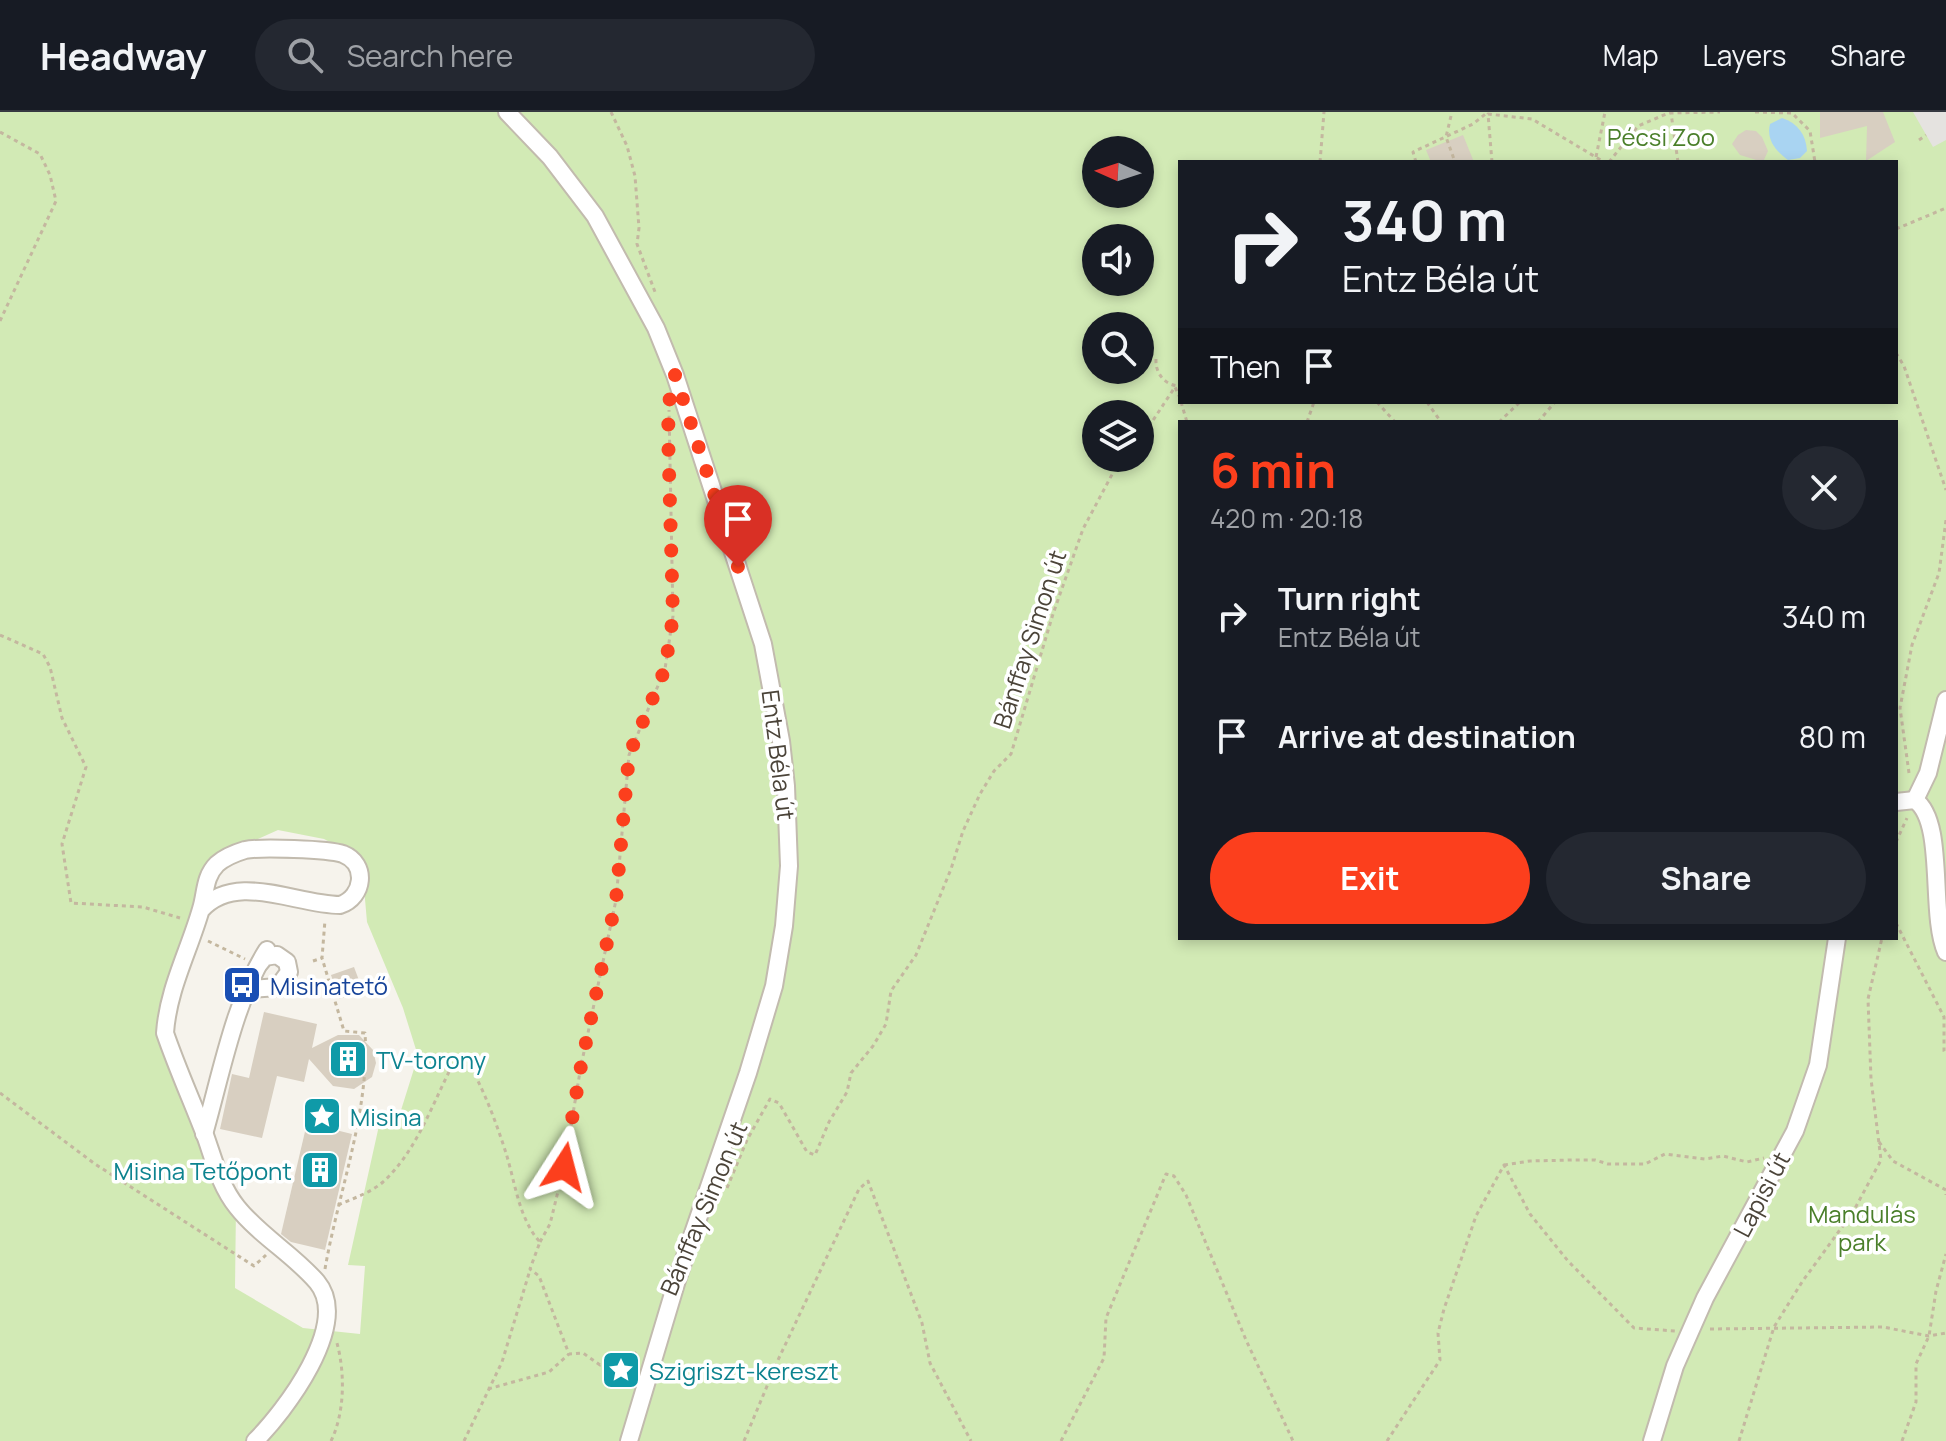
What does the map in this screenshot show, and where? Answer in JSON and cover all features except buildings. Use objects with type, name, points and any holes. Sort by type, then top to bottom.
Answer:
[{"type":"street","name":"Entz Béla út","points":[[507,112],[550,157],[595,216],[656,328],[675,375],[763,644],[781,741],[789,826],[789,866],[777,972],[748,1073],[678,1277],[629,1441]]},
{"type":"street","points":[[1915,800],[1928,773],[1946,700]]},
{"type":"street","points":[[1898,802],[1915,800],[1924,805],[1931,815],[1940,880],[1941,939],[1946,952]]},
{"type":"street","points":[[198,916],[211,899],[241,891],[340,905],[355,897],[358,870],[352,860],[340,853],[246,850],[219,862],[205,884],[167,1012],[165,1033],[217,1173],[236,1206],[318,1283],[323,1292],[325,1316],[317,1351],[302,1383],[273,1423],[255,1441]]},
{"type":"street","name":"Lapisi út","points":[[1652,1441],[1675,1366],[1705,1298],[1795,1131],[1818,1065],[1837,940]]},
{"type":"street","points":[[204,1134],[230,1040],[257,966],[267,950]]},
{"type":"street","points":[[249,989],[278,987],[289,972],[287,962],[277,955],[265,957],[257,966]]},
{"type":"path","points":[[611,112],[627,146],[635,176],[639,228],[637,244],[655,288],[655,301]]},
{"type":"path","points":[[1320,160],[1324,112]]},
{"type":"path","points":[[1531,112],[1532,119]]},
{"type":"path","points":[[1596,157],[1605,112]]},
{"type":"path","points":[[1609,160],[1638,126],[1671,113],[1720,112]]},
{"type":"path","points":[[1755,112],[1792,113],[1810,131],[1815,160]]},
{"type":"path","points":[[1488,113],[1492,160]]},
{"type":"path","points":[[1415,160],[1413,152],[1488,113],[1532,119],[1603,160]]},
{"type":"path","points":[[1671,113],[1678,160]]},
{"type":"path","points":[[1451,116],[1446,137],[1454,160]]},
{"type":"path","points":[[0,132],[40,154],[50,175],[56,201],[0,321]]},
{"type":"path","points":[[1919,140],[1926,135]]},
{"type":"path","points":[[1898,228],[1946,208]]},
{"type":"path","points":[[1898,356],[1946,490]]},
{"type":"path","points":[[1154,420],[1178,387],[1163,380],[1155,368],[1156,359]]},
{"type":"path","points":[[1379,404],[1393,420]]},
{"type":"path","points":[[1501,420],[1518,404]]},
{"type":"path","points":[[1540,420],[1553,404]]},
{"type":"path","points":[[464,1441],[502,1362],[530,1269],[550,1224],[616,900],[629,755],[665,669],[673,616],[669,405]]},
{"type":"path","name":"Bánffay Simon út","points":[[723,1196],[747,1140],[770,1099],[779,1103],[807,1152],[815,1155],[829,1122],[847,1092],[851,1073],[886,1024],[891,991],[916,955],[980,794],[994,771],[1011,754],[1053,614],[1078,544],[1114,472]]},
{"type":"path","points":[[1898,838],[1915,800],[1910,785],[1900,708],[1912,645],[1939,573],[1946,520]]},
{"type":"path","points":[[0,635],[43,654],[50,667],[62,718],[86,767],[62,844],[71,903],[143,907],[198,916],[203,938],[257,966]]},
{"type":"path","points":[[325,1267],[348,1170],[367,1059],[365,1033],[344,1031],[322,958],[327,905]]},
{"type":"path","points":[[1898,927],[1944,1017],[1946,1055]]},
{"type":"path","points":[[1739,1441],[1774,1327],[1802,1282],[1853,1212],[1881,1160],[1871,1079],[1868,999],[1882,940]]},
{"type":"path","points":[[313,961],[322,958]]},
{"type":"path","points":[[338,1205],[367,1193],[384,1181],[406,1154],[454,1062],[472,1069],[488,1101],[521,1206],[532,1234],[540,1242]]},
{"type":"path","points":[[0,1093],[95,1164],[254,1266],[276,1245]]},
{"type":"path","points":[[1878,1141],[1893,1161],[1946,1190],[1946,1195]]},
{"type":"path","points":[[1504,1165],[1573,1160],[1645,1164],[1665,1154],[1705,1159],[1723,1156],[1747,1162],[1781,1157]]},
{"type":"path","points":[[1504,1165],[1530,1214],[1568,1261],[1634,1328],[1690,1332],[1774,1327],[1883,1327],[1929,1336],[1946,1333]]},
{"type":"path","points":[[1387,1441],[1440,1360],[1438,1333],[1444,1309],[1476,1216],[1504,1165]]},
{"type":"path","points":[[1061,1441],[1104,1358],[1106,1318],[1166,1174],[1174,1176],[1186,1195],[1246,1340],[1293,1441]]},
{"type":"path","points":[[744,1441],[859,1189],[868,1181],[922,1323],[930,1363],[971,1441]]},
{"type":"path","points":[[1902,1441],[1916,1402],[1916,1364],[1929,1336],[1946,1254]]},
{"type":"path","points":[[530,1269],[539,1276],[569,1354]]},
{"type":"path","points":[[488,1389],[549,1372],[569,1354],[583,1353],[600,1365],[607,1359],[623,1359],[657,1346]]},
{"type":"green space","points":[[0,112],[1946,112],[1946,1441],[0,1441]],"holes":[[[278,830],[324,839],[355,855],[362,865],[367,922],[403,1008],[418,1056],[397,1123],[380,1121],[348,1265],[365,1266],[360,1334],[303,1328],[235,1288],[236,1206],[165,1033],[220,856]]]},
{"type":"shaded area","points":[[1913,112],[1946,112],[1946,140],[1933,147]]},
{"type":"water","points":[[1782,118],[1797,126],[1803,135],[1807,151],[1800,158],[1788,160],[1771,140],[1770,124]]},
{"type":"place","name":"Misinatető","points":[[242,985]]},
{"type":"place","name":"TV-torony","points":[[348,1059]]},
{"type":"place","name":"Misina","points":[[322,1116]]},
{"type":"place","name":"Misina Tetőpont","points":[[320,1170]]},
{"type":"place","name":"Szigriszt-kereszt","points":[[621,1370]]},
{"type":"route","points":[[564,1167],[581,1066],[616,900],[629,755],[665,669],[673,616],[668,431],[670,393],[675,375],[738,567]]},
{"type":"park label","name":"Pécsi Zoo","points":[[1661,136]]},
{"type":"park label","name":"Mandulás park","points":[[1862,1227]]}]
